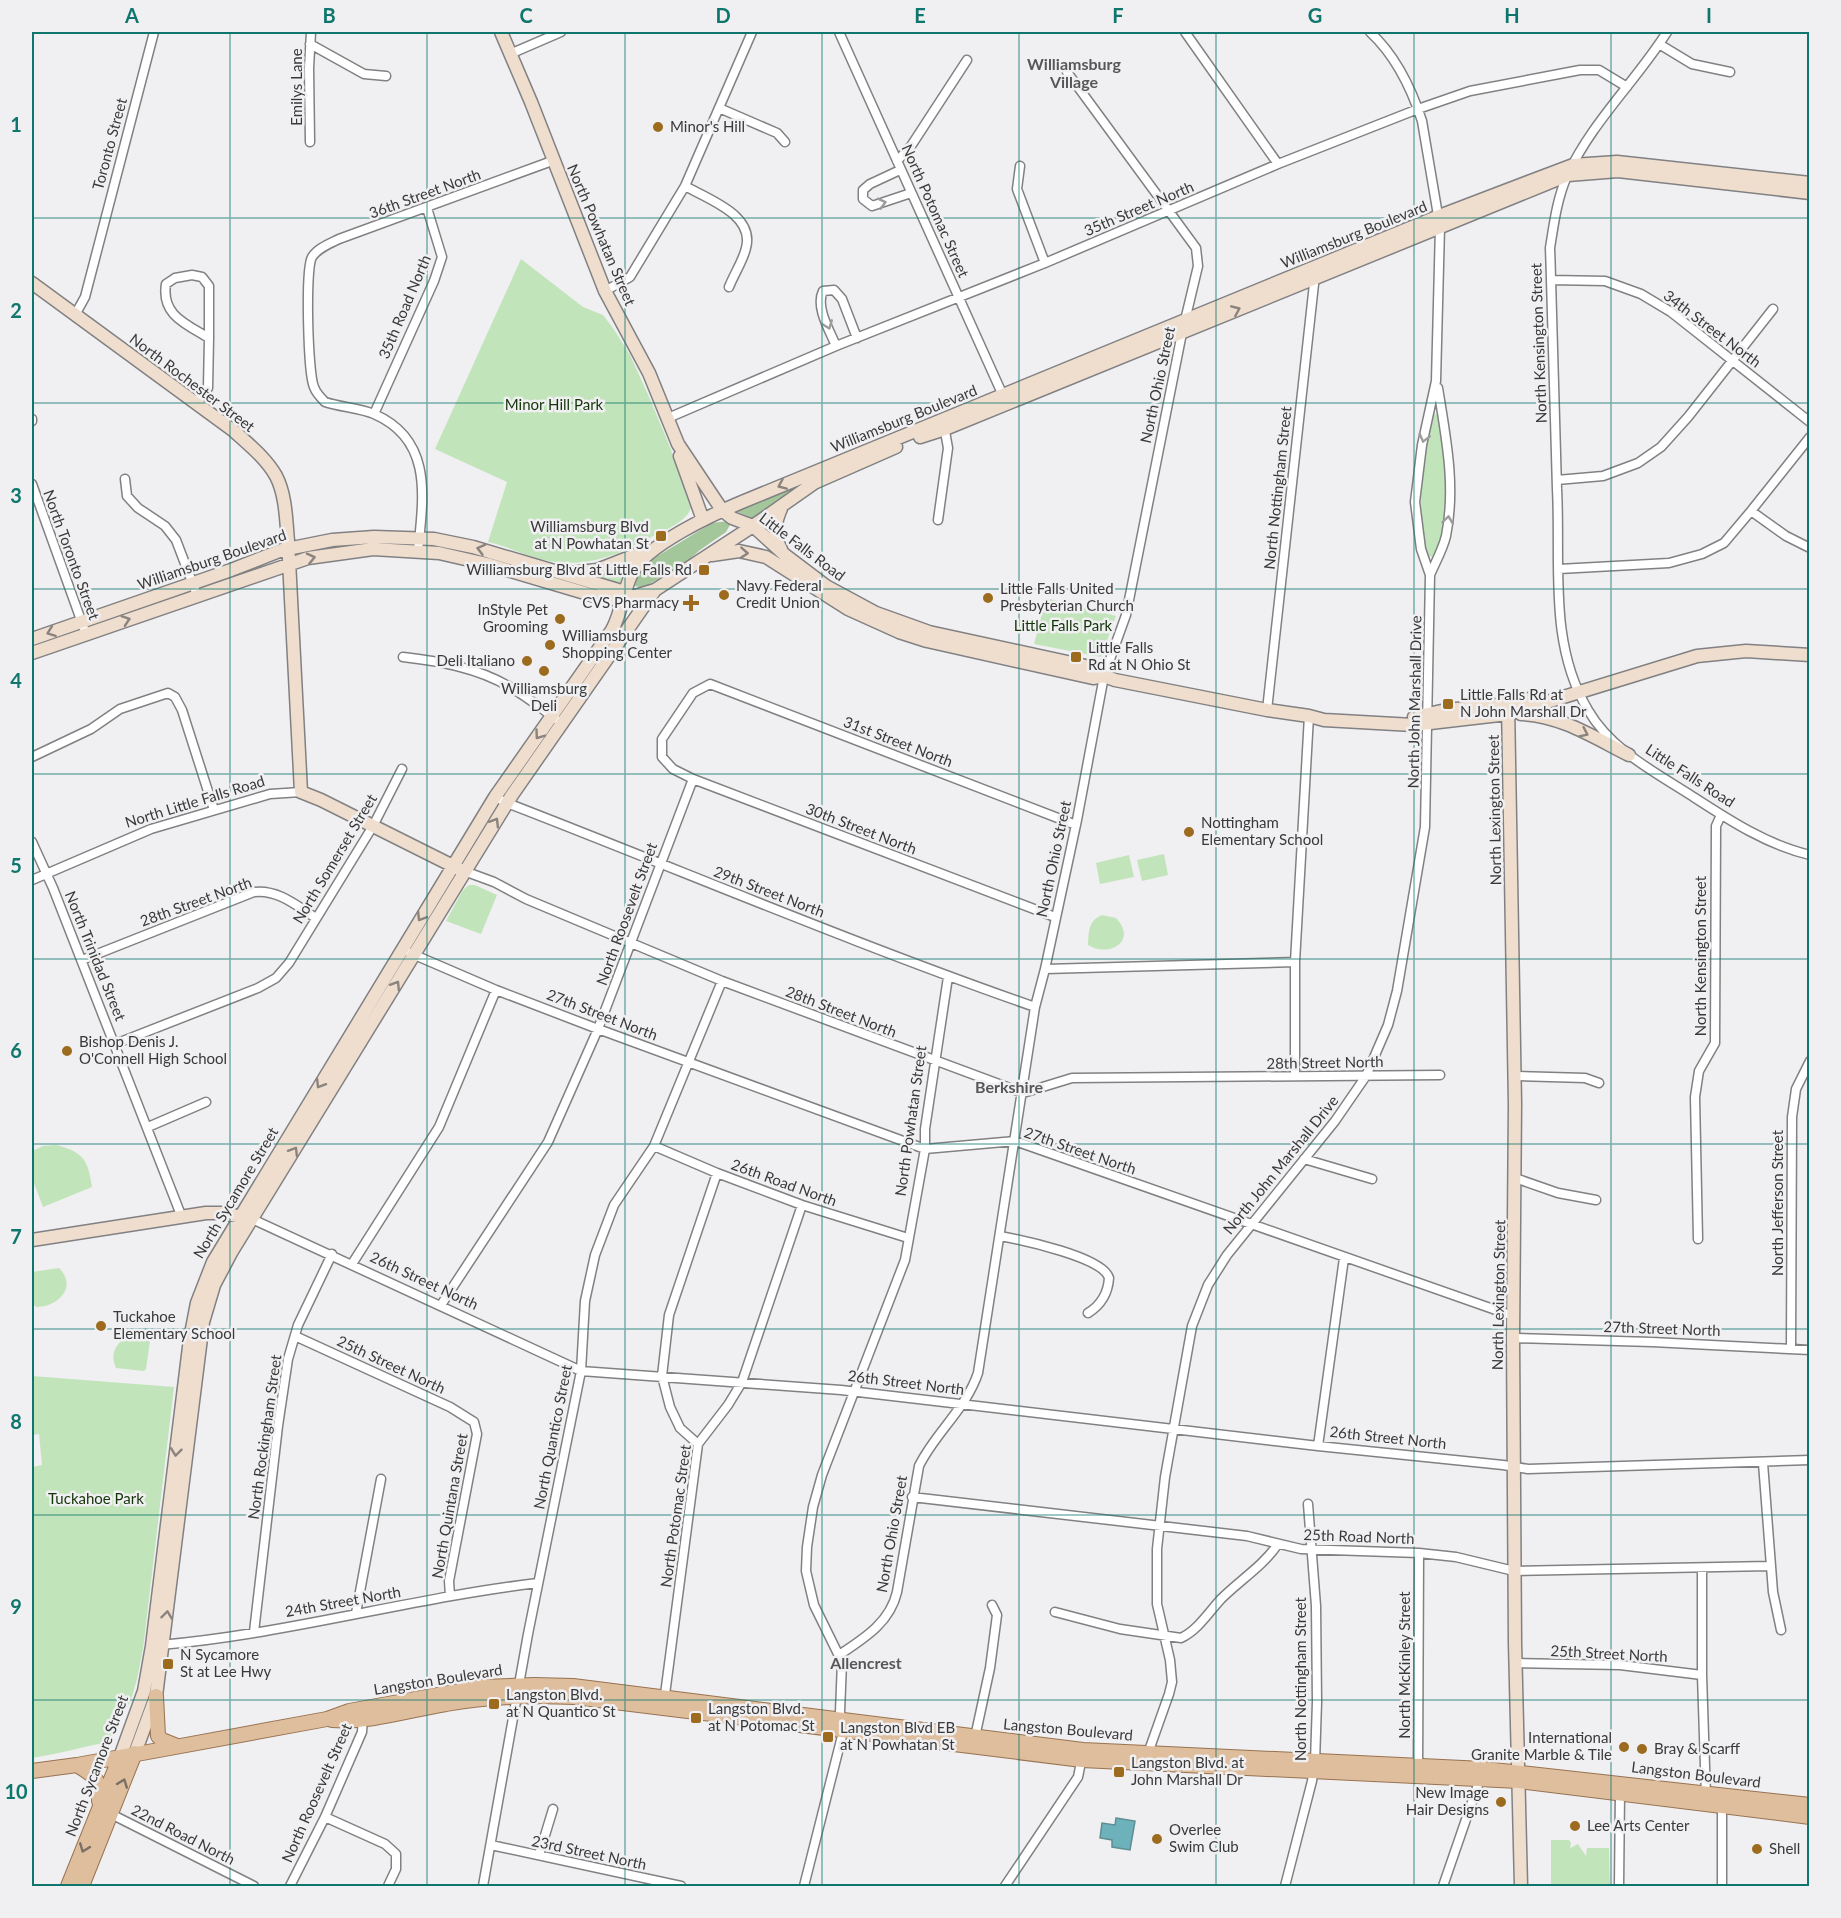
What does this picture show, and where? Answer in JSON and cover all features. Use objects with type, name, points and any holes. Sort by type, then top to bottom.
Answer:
[{"type":"main road","name":"North Powhatan Street","points":[[501,32],[605,291],[645,363],[668,418],[703,520]]},
{"type":"main road","name":"Williamsburg Boulevard","points":[[1005,399],[1182,333],[1315,273],[1570,170],[1617,162],[1809,183]]},
{"type":"main road","name":"Williamsburg Boulevard","points":[[1570,170],[1618,171],[1809,193]]},
{"type":"main road","name":"Williamsburg Boulevard","points":[[627,596],[636,567],[665,542],[703,520],[727,514],[1005,399],[1185,320],[1315,273]]},
{"type":"main road","name":"North Rochester Street","points":[[33,284],[234,431],[257,452],[276,476],[285,506],[289,548],[302,792]]},
{"type":"main road","name":"Williamsburg Boulevard","points":[[32,653],[308,558],[362,550],[418,551],[467,558],[595,596],[627,596],[656,590],[814,483],[944,424]]},
{"type":"main road","name":"North Powhatan Street","points":[[678,444],[727,514]]},
{"type":"main road","points":[[708,556],[739,551],[781,559],[775,536],[777,518],[783,505]]},
{"type":"main road","name":"Little Falls Road","points":[[727,514],[753,526],[781,559],[852,601],[902,623],[929,632],[1095,668],[1104,676],[1115,680],[1309,716],[1325,712],[1428,719],[1446,710],[1508,709],[1577,689]]},
{"type":"main road","points":[[722,546],[733,527],[727,514]]},
{"type":"main road","name":"Williamsburg Boulevard","points":[[32,639],[289,548],[353,538],[419,538],[473,547],[627,596]]},
{"type":"main road","points":[[561,574],[597,570],[622,562],[665,542]]},
{"type":"main road","name":"North Sycamore Street","points":[[68,1887],[135,1753],[156,1696],[158,1645],[190,1339],[197,1303],[213,1262],[246,1218],[414,955],[495,796],[618,643],[656,590]]},
{"type":"main road","points":[[595,596],[610,608],[614,621],[612,630]]},
{"type":"main road","name":"North Sycamore Street","points":[[274,1173],[402,949],[507,803],[618,620],[627,596]]},
{"type":"main road","name":"North Sycamore Street","points":[[618,643],[631,612],[627,596]]},
{"type":"main road","points":[[1577,689],[1696,649],[1745,643],[1809,647]]},
{"type":"main road","points":[[1577,689],[1706,655],[1746,651],[1809,655]]},
{"type":"main road","points":[[1508,709],[1537,714],[1581,730],[1629,755]]},
{"type":"main road","name":"North Lexington Street","points":[[1508,709],[1515,1076],[1513,1316],[1515,1663],[1521,1887]]},
{"type":"main road","name":"North Little Falls Road","points":[[302,792],[458,869]]},
{"type":"main road","name":"26th Street North","points":[[32,1240],[182,1215],[216,1212],[246,1218]]},
{"type":"main road","name":"North Sycamore Street","points":[[82,1887],[120,1756],[158,1645]]},
{"type":"main road","name":"Langston Boulevard","points":[[32,1771],[77,1765],[327,1719],[349,1711],[362,1714],[482,1687],[518,1690],[573,1686],[664,1703],[1082,1755],[1519,1777],[1722,1800],[1809,1817]]},
{"type":"main road","points":[[156,1696],[158,1736],[177,1746]]},
{"type":"main road","name":"Langston Boulevard","points":[[842,1726],[975,1737],[1082,1755]]},
{"type":"main road","points":[[77,1765],[98,1781],[105,1811]]},
{"type":"main road","name":"Langston Boulevard","points":[[1722,1800],[1809,1805]]},
{"type":"street","name":"Toronto Street","points":[[75,315],[85,297],[154,32]]},
{"type":"street","name":"Emilys Lane","points":[[310,142],[312,32]]},
{"type":"street","points":[[510,54],[561,32]]},
{"type":"street","points":[[605,291],[630,277],[685,186],[752,32]]},
{"type":"street","name":"North Potomac Street","points":[[839,32],[1005,399]]},
{"type":"street","points":[[1185,32],[1278,164]]},
{"type":"street","name":"North John Marshall Drive","points":[[1370,32],[1385,46],[1401,70],[1418,109],[1440,221],[1436,381],[1451,473],[1450,504],[1445,538],[1430,575]]},
{"type":"street","name":"North Kensington Street","points":[[1577,689],[1563,648],[1559,611],[1550,248],[1556,212],[1570,170],[1590,137],[1666,32]]},
{"type":"street","points":[[310,44],[364,74],[386,76]]},
{"type":"street","points":[[1659,44],[1692,64],[1730,72]]},
{"type":"street","points":[[911,193],[873,206],[863,199],[863,190],[870,183],[899,165],[967,60]]},
{"type":"street","name":"35th Street North","points":[[668,418],[836,346],[960,298],[1168,212],[1278,164],[1470,91],[1580,70],[1599,69],[1627,87]]},
{"type":"street","name":"North Ohio Street","points":[[839,1655],[876,1628],[886,1617],[894,1602],[916,1473],[921,1460],[969,1396],[978,1373],[1035,1007],[1076,825],[1104,676],[1126,615],[1182,333],[1198,267],[1196,248],[1067,72]]},
{"type":"street","points":[[719,108],[777,133],[785,142]]},
{"type":"street","name":"36th Street North","points":[[374,414],[325,402],[314,387],[310,370],[308,294],[311,258],[323,247],[339,239],[552,161]]},
{"type":"street","points":[[1020,166],[1017,189],[1045,263]]},
{"type":"street","points":[[685,186],[718,204],[739,219],[747,233],[746,248],[729,287]]},
{"type":"street","name":"35th Road North","points":[[374,414],[434,281],[442,257],[427,208]]},
{"type":"street","name":"North Nottingham Street","points":[[1267,710],[1315,273]]},
{"type":"street","points":[[196,403],[208,388],[209,338],[209,286],[202,277],[192,275],[175,278],[166,284],[164,297],[169,309],[183,322],[209,338]]},
{"type":"street","name":"34th Street North","points":[[1551,280],[1605,281],[1641,294],[1671,312],[1809,422]]},
{"type":"street","points":[[836,346],[821,308],[819,299],[823,291],[834,290],[842,299],[857,338]]},
{"type":"street","points":[[1557,480],[1603,476],[1638,463],[1661,447],[1688,417],[1773,309]]},
{"type":"street","name":"North John Marshall Drive","points":[[1146,1759],[1172,1682],[1170,1660],[1159,1617],[1156,1588],[1159,1527],[1162,1490],[1188,1345],[1200,1305],[1208,1285],[1227,1255],[1347,1105],[1366,1076],[1388,1025],[1397,991],[1425,827],[1430,575],[1421,549],[1415,502],[1422,445],[1436,381]]},
{"type":"street","points":[[374,414],[400,433],[418,460],[423,486],[418,551]]},
{"type":"street","points":[[938,520],[948,448],[944,424]]},
{"type":"street","points":[[1559,569],[1669,563],[1702,554],[1724,543],[1809,437]]},
{"type":"street","points":[[125,479],[128,496],[138,508],[165,526],[176,540],[198,595]]},
{"type":"street","name":"North Toronto Street","points":[[32,484],[86,634]]},
{"type":"street","points":[[1751,511],[1786,536],[1809,548]]},
{"type":"street","points":[[403,657],[431,660],[487,676],[515,690],[557,720]]},
{"type":"street","name":"31st Street North","points":[[710,684],[1076,825]]},
{"type":"street","name":"30th Street North","points":[[710,684],[693,693],[662,739],[662,757],[673,769],[1055,918]]},
{"type":"street","name":"Little Falls Road","points":[[1577,689],[1598,724],[1629,755],[1721,815],[1761,837],[1809,855]]},
{"type":"street","points":[[32,756],[91,729],[120,709],[163,694],[172,694],[179,703],[214,810]]},
{"type":"street","points":[[1295,1076],[1295,962],[1309,716]]},
{"type":"street","name":"North Somerset Street","points":[[116,1044],[258,988],[276,978],[289,963],[373,826],[402,769]]},
{"type":"street","name":"North Roosevelt Street","points":[[441,1305],[548,1142],[598,1029],[693,778]]},
{"type":"street","name":"North Little Falls Road","points":[[32,880],[138,834],[270,794],[302,792]]},
{"type":"street","name":"29th Street North","points":[[495,796],[507,803],[948,977],[1035,1007]]},
{"type":"street","name":"North Kensington Street","points":[[1698,1239],[1695,1097],[1699,1071],[1715,1043],[1716,826],[1721,815]]},
{"type":"street","name":"North Trinidad Street","points":[[32,842],[116,1044],[182,1215]]},
{"type":"street","name":"28th Street North","points":[[458,869],[494,882],[526,899],[722,981],[1023,1093],[1072,1078],[1440,1075]]},
{"type":"street","name":"28th Street North","points":[[82,960],[254,892],[277,895],[316,918]]},
{"type":"street","name":"27th Street North","points":[[402,949],[496,990],[598,1029],[926,1149],[1015,1142],[1513,1316]]},
{"type":"street","points":[[1045,969],[1295,962]]},
{"type":"street","name":"North Powhatan Street","points":[[804,1887],[842,1726],[842,1665],[812,1601],[807,1578],[806,1554],[817,1489],[905,1260],[926,1149],[925,1129],[948,977]]},
{"type":"street","name":"North Quantico Street","points":[[483,1887],[538,1583],[581,1371],[585,1301],[595,1255],[614,1205],[654,1146],[722,981]]},
{"type":"street","points":[[352,1264],[440,1126],[496,990]]},
{"type":"street","name":"North Jefferson Street","points":[[1791,1349],[1792,1117],[1796,1089],[1809,1061]]},
{"type":"street","points":[[1515,1076],[1585,1078],[1599,1083]]},
{"type":"street","points":[[148,1127],[206,1102]]},
{"type":"street","name":"26th Road North","points":[[654,1146],[802,1205],[908,1238]]},
{"type":"street","points":[[1304,1159],[1372,1179]]},
{"type":"street","points":[[698,1444],[680,1428],[670,1407],[662,1376],[669,1316],[717,1173]]},
{"type":"street","points":[[1515,1178],[1558,1193],[1596,1200]]},
{"type":"street","name":"North Potomac Street","points":[[664,1703],[698,1444],[728,1405],[742,1382],[802,1205]]},
{"type":"street","name":"26th Street North","points":[[246,1218],[332,1254],[581,1371],[854,1392],[1528,1469],[1809,1460]]},
{"type":"street","points":[[1000,1236],[1042,1244],[1102,1267],[1108,1274],[1109,1282],[1100,1304],[1088,1314]]},
{"type":"street","name":"North Rockingham Street","points":[[254,1632],[288,1359],[298,1325],[332,1254]]},
{"type":"street","points":[[1318,1446],[1344,1258]]},
{"type":"street","name":"25th Street North","points":[[295,1336],[455,1410],[474,1422]]},
{"type":"street","name":"27th Street North","points":[[1513,1338],[1809,1350]]},
{"type":"street","name":"North Quintana Street","points":[[450,1596],[449,1581],[477,1434],[474,1422]]},
{"type":"street","points":[[1763,1463],[1770,1566],[1781,1630]]},
{"type":"street","points":[[356,1613],[381,1479]]},
{"type":"street","name":"25th Road North","points":[[912,1497],[1247,1536],[1312,1550],[1419,1553],[1456,1557],[1514,1570],[1770,1566]]},
{"type":"street","name":"North Nottingham Street","points":[[1285,1887],[1314,1767],[1317,1649],[1308,1504]]},
{"type":"street","points":[[1055,1612],[1098,1625],[1181,1638],[1190,1634],[1222,1599],[1271,1555],[1278,1544]]},
{"type":"street","name":"North McKinley Street","points":[[1418,1771],[1419,1553]]},
{"type":"street","points":[[1702,1568],[1702,1675],[1707,1798]]},
{"type":"street","name":"24th Street North","points":[[158,1645],[254,1632],[450,1596],[538,1583]]},
{"type":"street","points":[[975,1737],[990,1668],[998,1616],[992,1605]]},
{"type":"street","name":"25th Street North","points":[[1515,1663],[1620,1665],[1702,1675]]},
{"type":"street","name":"North Roosevelt Street","points":[[290,1887],[325,1817],[362,1732],[362,1714]]},
{"type":"street","points":[[1005,1887],[1078,1777],[1082,1755]]},
{"type":"street","points":[[1443,1887],[1482,1774]]},
{"type":"street","points":[[1619,1887],[1620,1788]]},
{"type":"street","points":[[1722,1800],[1722,1887]]},
{"type":"street","points":[[539,1855],[553,1809]]},
{"type":"street","name":"22nd Road North","points":[[105,1811],[254,1887]]},
{"type":"street","points":[[325,1817],[385,1844],[396,1854],[396,1869],[388,1886]]},
{"type":"street","name":"23rd Street North","points":[[491,1845],[681,1887]]},
{"type":"green space","name":"Minor Hill Park","points":[[521,259],[583,307],[603,315],[613,328],[630,355],[650,399],[670,447],[691,508],[681,521],[670,528],[625,550],[596,560],[566,563],[549,561],[488,542],[507,482],[435,449]]},
{"type":"green space","points":[[1434,414],[1439,415],[1444,450],[1446,504],[1440,540],[1434,557],[1426,556],[1421,518],[1421,485]]},
{"type":"green space","points":[[836,468],[754,519],[734,510]]},
{"type":"green space","points":[[728,521],[731,523],[726,532],[686,562],[643,588],[635,586],[636,576],[646,563],[712,523]]},
{"type":"green space","points":[[622,567],[624,572],[620,583],[615,585],[591,576]]},
{"type":"green space","name":"Little Falls Park","points":[[1050,599],[1116,616],[1101,657],[1034,644],[1043,610]]},
{"type":"green space","points":[[1164,854],[1168,875],[1142,881],[1137,860]]},
{"type":"green space","points":[[1129,855],[1134,877],[1100,884],[1096,863]]},
{"type":"green space","points":[[469,885],[475,885],[497,895],[481,934],[446,921],[463,890]]},
{"type":"green space","points":[[1102,915],[1116,918],[1124,934],[1118,945],[1104,950],[1088,945],[1092,923]]},
{"type":"green space","points":[[56,1145],[83,1158],[92,1187],[43,1207],[32,1178],[32,1151],[43,1146]]},
{"type":"green space","points":[[59,1268],[67,1282],[63,1295],[52,1304],[36,1307],[31,1295],[32,1272]]},
{"type":"green space","points":[[132,1335],[145,1337],[150,1341],[144,1371],[116,1368],[114,1362],[114,1352],[118,1344]]},
{"type":"green space","name":"Tuckahoe Park","points":[[32,1376],[174,1387],[143,1649],[131,1700],[108,1742],[32,1758],[32,1467],[42,1465],[39,1434],[32,1435]]},
{"type":"green space","points":[[1551,1840],[1569,1840],[1570,1848],[1578,1844],[1586,1856],[1587,1848],[1609,1848],[1610,1886],[1545,1886],[1551,1884]]},
{"type":"water","points":[[1116,1818],[1135,1821],[1130,1850],[1112,1847],[1112,1840],[1100,1838],[1102,1823],[1115,1825]]},
{"type":"place","name":"Minor's Hill","points":[[658,127]]},
{"type":"place","name":"Williamsburg Blvd at N Powhatan St","points":[[661,536]]},
{"type":"place","name":"Williamsburg Blvd at Little Falls Rd","points":[[704,570]]},
{"type":"place","name":"Navy Federal Credit Union","points":[[724,595]]},
{"type":"place","name":"Little Falls United Presbyterian Church","points":[[988,598]]},
{"type":"place","name":"CVS Pharmacy","points":[[691,603]]},
{"type":"place","name":"InStyle Pet Grooming","points":[[560,619]]},
{"type":"place","name":"Williamsburg Shopping Center","points":[[550,645]]},
{"type":"place","name":"Little Falls Rd at N Ohio St","points":[[1076,657]]},
{"type":"place","name":"Deli Italiano","points":[[527,661]]},
{"type":"place","name":"Williamsburg Deli","points":[[544,671]]},
{"type":"place","name":"Little Falls Rd at N John Marshall Dr","points":[[1448,704]]},
{"type":"place","name":"Nottingham Elementary School","points":[[1189,832]]},
{"type":"place","name":"Bishop Denis J. O'Connell High School","points":[[67,1051]]},
{"type":"place","name":"Tuckahoe Elementary School","points":[[101,1326]]},
{"type":"place","name":"N Sycamore St at Lee Hwy","points":[[168,1664]]},
{"type":"place","name":"Langston Blvd. at N Quantico St","points":[[494,1704]]},
{"type":"place","name":"Langston Blvd. at N Potomac St","points":[[696,1718]]},
{"type":"place","name":"Langston Blvd EB at N Powhatan St","points":[[828,1737]]},
{"type":"place","name":"International Granite Marble & Tile","points":[[1624,1747]]},
{"type":"place","name":"Bray & Scarff","points":[[1642,1749]]},
{"type":"place","name":"Langston Blvd. at John Marshall Dr","points":[[1119,1772]]},
{"type":"place","name":"New Image Hair Designs","points":[[1501,1802]]},
{"type":"place","name":"Lee Arts Center","points":[[1575,1826]]},
{"type":"place","name":"Overlee Swim Club","points":[[1157,1839]]},
{"type":"place","name":"Shell","points":[[1757,1849]]},
{"type":"district","name":"Williamsburg Village","points":[[1074,73]]},
{"type":"district","name":"Berkshire","points":[[1009,1087]]},
{"type":"district","name":"Allencrest","points":[[866,1663]]}]
